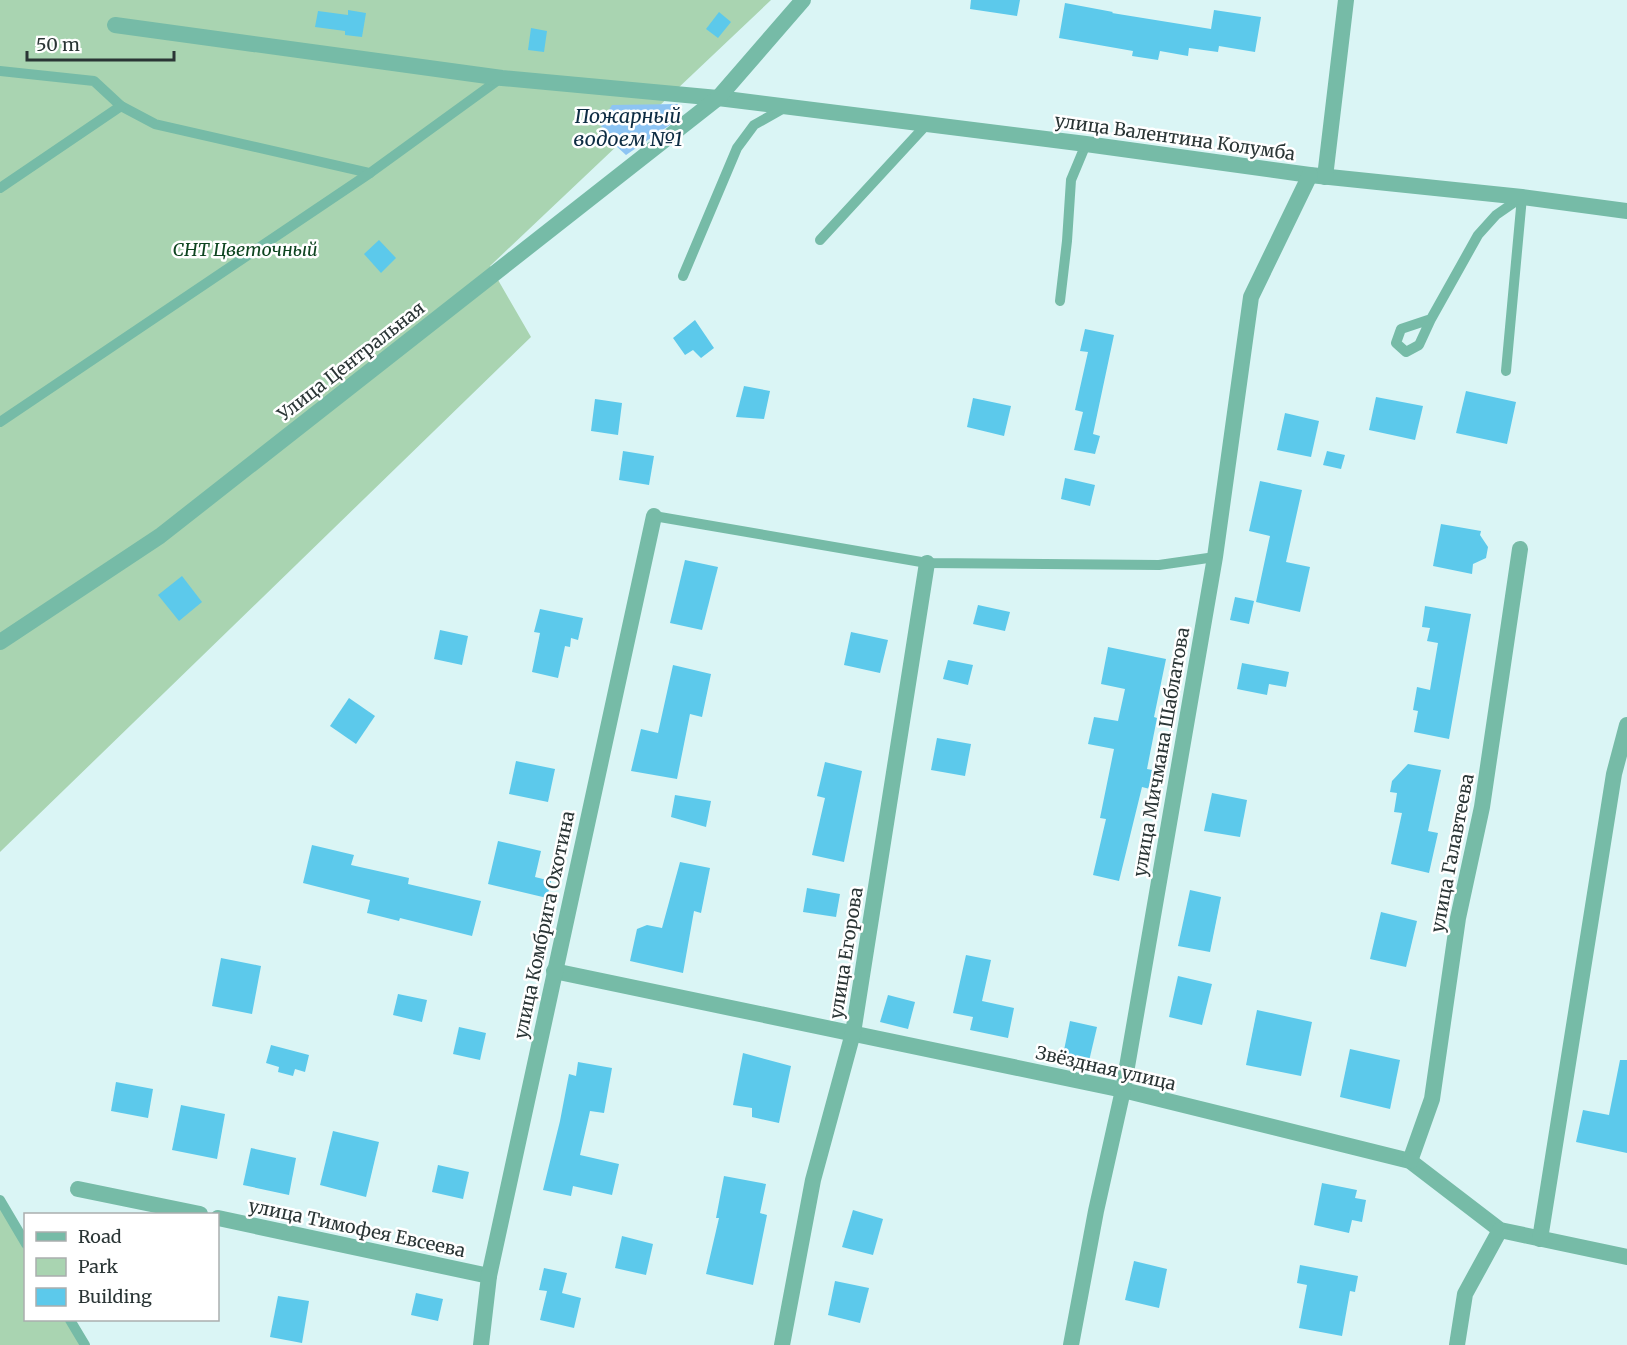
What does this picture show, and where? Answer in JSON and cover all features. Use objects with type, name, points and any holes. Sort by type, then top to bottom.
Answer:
[{"type":"street","name":"Улица Центральная","points":[[0,642],[160,536],[718,98],[803,0]]},
{"type":"street","name":"улица Мичмана Шаблатова","points":[[1071,1345],[1096,1211],[1123,1090],[1215,557],[1251,297],[1318,176],[1346,0]]},
{"type":"street","name":"улица Валентина Колумба","points":[[115,25],[502,78],[718,98],[1086,144],[1318,176],[1522,197],[1627,211]]},
{"type":"street","name":"улица Комбрига Охотина","points":[[481,1345],[489,1276],[654,516]]},
{"type":"street","name":"улица Галавтеева","points":[[1410,1161],[1432,1098],[1458,918],[1482,807],[1520,549]]},
{"type":"street","name":"улица Егорова","points":[[782,1345],[813,1179],[853,1033],[927,563]]},
{"type":"street","points":[[1540,1239],[1614,774],[1627,725]]},
{"type":"street","name":"Звёздная улица","points":[[554,971],[1123,1090],[1410,1161],[1500,1230],[1627,1257]]},
{"type":"street","points":[[78,1189],[191,1213]]},
{"type":"street","name":"улица Тимофея Евсеева","points":[[219,1218],[489,1276]]},
{"type":"street","points":[[1457,1345],[1465,1294],[1500,1230]]},
{"type":"lane","points":[[0,71],[94,81],[121,106],[155,124],[370,173]]},
{"type":"lane","points":[[0,422],[370,173],[502,78]]},
{"type":"lane","points":[[0,188],[121,106]]},
{"type":"lane","points":[[683,276],[737,148],[754,125],[786,107]]},
{"type":"lane","points":[[820,240],[927,124]]},
{"type":"lane","points":[[1059,301],[1067,241],[1071,180],[1086,144]]},
{"type":"lane","points":[[1431,319],[1478,235],[1496,215],[1522,197]]},
{"type":"lane","points":[[1506,370],[1522,197]]},
{"type":"lane","points":[[654,516],[927,563],[1159,565],[1215,557]]},
{"type":"lane","points":[[0,1200],[24,1241]]},
{"type":"lane","points":[[71,1321],[85,1345]]},
{"type":"green space","name":"СНТ Цветочный","points":[[0,0],[771,0],[490,266],[531,337],[0,852]]},
{"type":"green space","points":[[0,1195],[24,1235],[24,1321],[75,1321],[89,1345],[0,1345]]},
{"type":"water","name":"Пожарный водоем №1","points":[[678,104],[680,118],[626,155],[615,145],[602,142],[600,138],[605,133],[600,124],[612,105]]},
{"type":"building","points":[[971,0],[1020,0],[1017,16],[970,9]]},
{"type":"building","points":[[1065,3],[1211,29],[1214,10],[1261,17],[1255,52],[1219,46],[1218,52],[1189,48],[1188,56],[1160,51],[1158,60],[1132,56],[1133,51],[1059,38]]},
{"type":"building","points":[[348,10],[366,13],[362,37],[345,35],[345,31],[315,27],[318,11],[348,15]]},
{"type":"building","points":[[719,12],[731,22],[718,38],[706,29]]},
{"type":"building","points":[[531,28],[547,31],[544,52],[528,50]]},
{"type":"building","points":[[379,240],[396,258],[381,273],[364,254]]},
{"type":"building","points":[[695,320],[714,348],[701,358],[693,350],[685,355],[673,338]]},
{"type":"building","points":[[1085,329],[1114,335],[1093,434],[1100,436],[1095,454],[1074,450],[1083,412],[1075,410],[1088,352],[1080,351]]},
{"type":"building","points":[[744,386],[770,391],[764,419],[736,417]]},
{"type":"building","points":[[1466,391],[1516,402],[1507,444],[1456,433]]},
{"type":"building","points":[[1376,397],[1423,406],[1415,440],[1369,430]]},
{"type":"building","points":[[973,398],[1011,406],[1004,436],[967,427]]},
{"type":"building","points":[[595,399],[622,403],[618,435],[591,431]]},
{"type":"building","points":[[1285,413],[1319,421],[1311,457],[1277,450]]},
{"type":"building","points":[[623,451],[654,456],[649,485],[619,480]]},
{"type":"building","points":[[1327,451],[1345,455],[1341,469],[1323,465]]},
{"type":"building","points":[[1065,478],[1095,485],[1090,506],[1061,499]]},
{"type":"building","points":[[1260,481],[1302,490],[1286,562],[1310,567],[1300,612],[1256,602],[1270,536],[1249,531]]},
{"type":"building","points":[[1441,524],[1481,531],[1480,535],[1488,547],[1486,558],[1473,564],[1472,574],[1433,566]]},
{"type":"building","points":[[685,560],[718,567],[702,630],[670,623]]},
{"type":"building","points":[[182,576],[202,602],[179,621],[158,595]]},
{"type":"building","points":[[1235,597],[1254,601],[1249,624],[1230,620]]},
{"type":"building","points":[[978,605],[1010,612],[1005,631],[973,624]]},
{"type":"building","points":[[1425,606],[1471,614],[1449,739],[1414,732],[1418,711],[1413,710],[1417,687],[1430,690],[1438,643],[1427,641],[1430,628],[1422,627]]},
{"type":"building","points":[[540,609],[583,618],[578,640],[571,638],[570,647],[565,646],[558,678],[532,672],[540,633],[534,632]]},
{"type":"building","points":[[440,630],[468,636],[462,665],[434,659]]},
{"type":"building","points":[[851,632],[888,640],[880,673],[844,665]]},
{"type":"building","points":[[1108,647],[1166,659],[1154,717],[1157,718],[1147,769],[1158,771],[1154,790],[1142,787],[1119,881],[1093,875],[1106,819],[1100,818],[1114,749],[1088,744],[1094,717],[1118,721],[1125,689],[1101,684]]},
{"type":"building","points":[[948,660],[973,665],[968,685],[943,679]]},
{"type":"building","points":[[1242,663],[1289,672],[1286,687],[1269,684],[1267,695],[1237,689]]},
{"type":"building","points":[[673,665],[711,674],[702,717],[690,714],[677,779],[631,771],[641,729],[658,733]]},
{"type":"building","points":[[349,698],[375,716],[356,744],[330,726]]},
{"type":"building","points":[[937,738],[971,744],[965,776],[931,770]]},
{"type":"building","points":[[516,761],[555,769],[548,802],[509,794]]},
{"type":"building","points":[[825,762],[862,771],[844,862],[812,855],[825,798],[817,796]]},
{"type":"building","points":[[1408,764],[1441,770],[1428,831],[1438,833],[1429,873],[1391,864],[1402,813],[1394,812],[1397,793],[1390,792],[1392,781]]},
{"type":"building","points":[[1212,793],[1247,800],[1240,837],[1204,831]]},
{"type":"building","points":[[675,795],[711,801],[706,827],[671,817]]},
{"type":"building","points":[[498,841],[541,851],[535,877],[551,881],[547,898],[488,884]]},
{"type":"building","points":[[312,845],[354,855],[351,865],[409,878],[408,884],[481,901],[472,936],[400,918],[399,921],[367,913],[370,900],[303,883]]},
{"type":"building","points":[[680,862],[710,868],[701,913],[694,911],[683,973],[630,961],[637,929],[647,925],[662,928]]},
{"type":"building","points":[[807,888],[840,894],[836,917],[803,912]]},
{"type":"building","points":[[1190,890],[1221,897],[1210,952],[1178,946]]},
{"type":"building","points":[[1381,912],[1417,921],[1406,967],[1370,959]]},
{"type":"building","points":[[966,955],[991,960],[982,1001],[1014,1008],[1008,1038],[970,1030],[973,1017],[953,1013]]},
{"type":"building","points":[[221,958],[261,966],[252,1014],[212,1006]]},
{"type":"building","points":[[1178,976],[1212,984],[1202,1025],[1169,1017]]},
{"type":"building","points":[[398,994],[427,1000],[422,1022],[393,1015]]},
{"type":"building","points":[[888,995],[915,1002],[908,1029],[880,1022]]},
{"type":"building","points":[[1257,1010],[1312,1022],[1301,1076],[1246,1065]]},
{"type":"building","points":[[1070,1021],[1097,1027],[1089,1061],[1063,1055]]},
{"type":"building","points":[[459,1027],[486,1033],[480,1060],[453,1054]]},
{"type":"building","points":[[271,1045],[309,1055],[305,1072],[295,1069],[293,1076],[278,1072],[279,1067],[266,1063]]},
{"type":"building","points":[[1350,1049],[1400,1060],[1390,1109],[1340,1097]]},
{"type":"building","points":[[743,1053],[791,1066],[779,1123],[752,1117],[752,1108],[733,1105]]},
{"type":"building","points":[[1620,1060],[1627,1060],[1627,1153],[1576,1142],[1583,1110],[1609,1115]]},
{"type":"building","points":[[578,1062],[612,1068],[604,1113],[590,1111],[580,1155],[619,1164],[612,1195],[573,1186],[571,1196],[543,1190],[569,1074],[576,1076]]},
{"type":"building","points":[[116,1082],[153,1089],[148,1118],[111,1111]]},
{"type":"building","points":[[181,1105],[225,1114],[217,1159],[172,1150]]},
{"type":"building","points":[[333,1131],[379,1142],[366,1197],[320,1185]]},
{"type":"building","points":[[251,1148],[296,1158],[289,1195],[243,1185]]},
{"type":"building","points":[[438,1165],[469,1172],[463,1199],[432,1192]]},
{"type":"building","points":[[724,1176],[766,1184],[760,1213],[767,1215],[753,1285],[706,1274],[719,1218],[716,1218]]},
{"type":"building","points":[[1322,1183],[1357,1190],[1355,1198],[1366,1200],[1362,1222],[1352,1220],[1349,1233],[1314,1225]]},
{"type":"building","points":[[853,1210],[883,1219],[873,1255],[842,1247]]},
{"type":"building","points":[[622,1236],[653,1244],[646,1275],[615,1268]]},
{"type":"building","points":[[1134,1261],[1167,1269],[1159,1308],[1125,1300]]},
{"type":"building","points":[[1300,1265],[1358,1276],[1355,1292],[1350,1291],[1342,1336],[1299,1328],[1307,1285],[1297,1283]]},
{"type":"building","points":[[544,1268],[567,1273],[562,1293],[581,1298],[574,1328],[540,1320],[547,1291],[539,1290]]},
{"type":"building","points":[[835,1281],[869,1288],[860,1323],[828,1315]]},
{"type":"building","points":[[416,1293],[443,1299],[438,1321],[411,1315]]},
{"type":"building","points":[[278,1296],[309,1301],[302,1343],[270,1337]]}]
